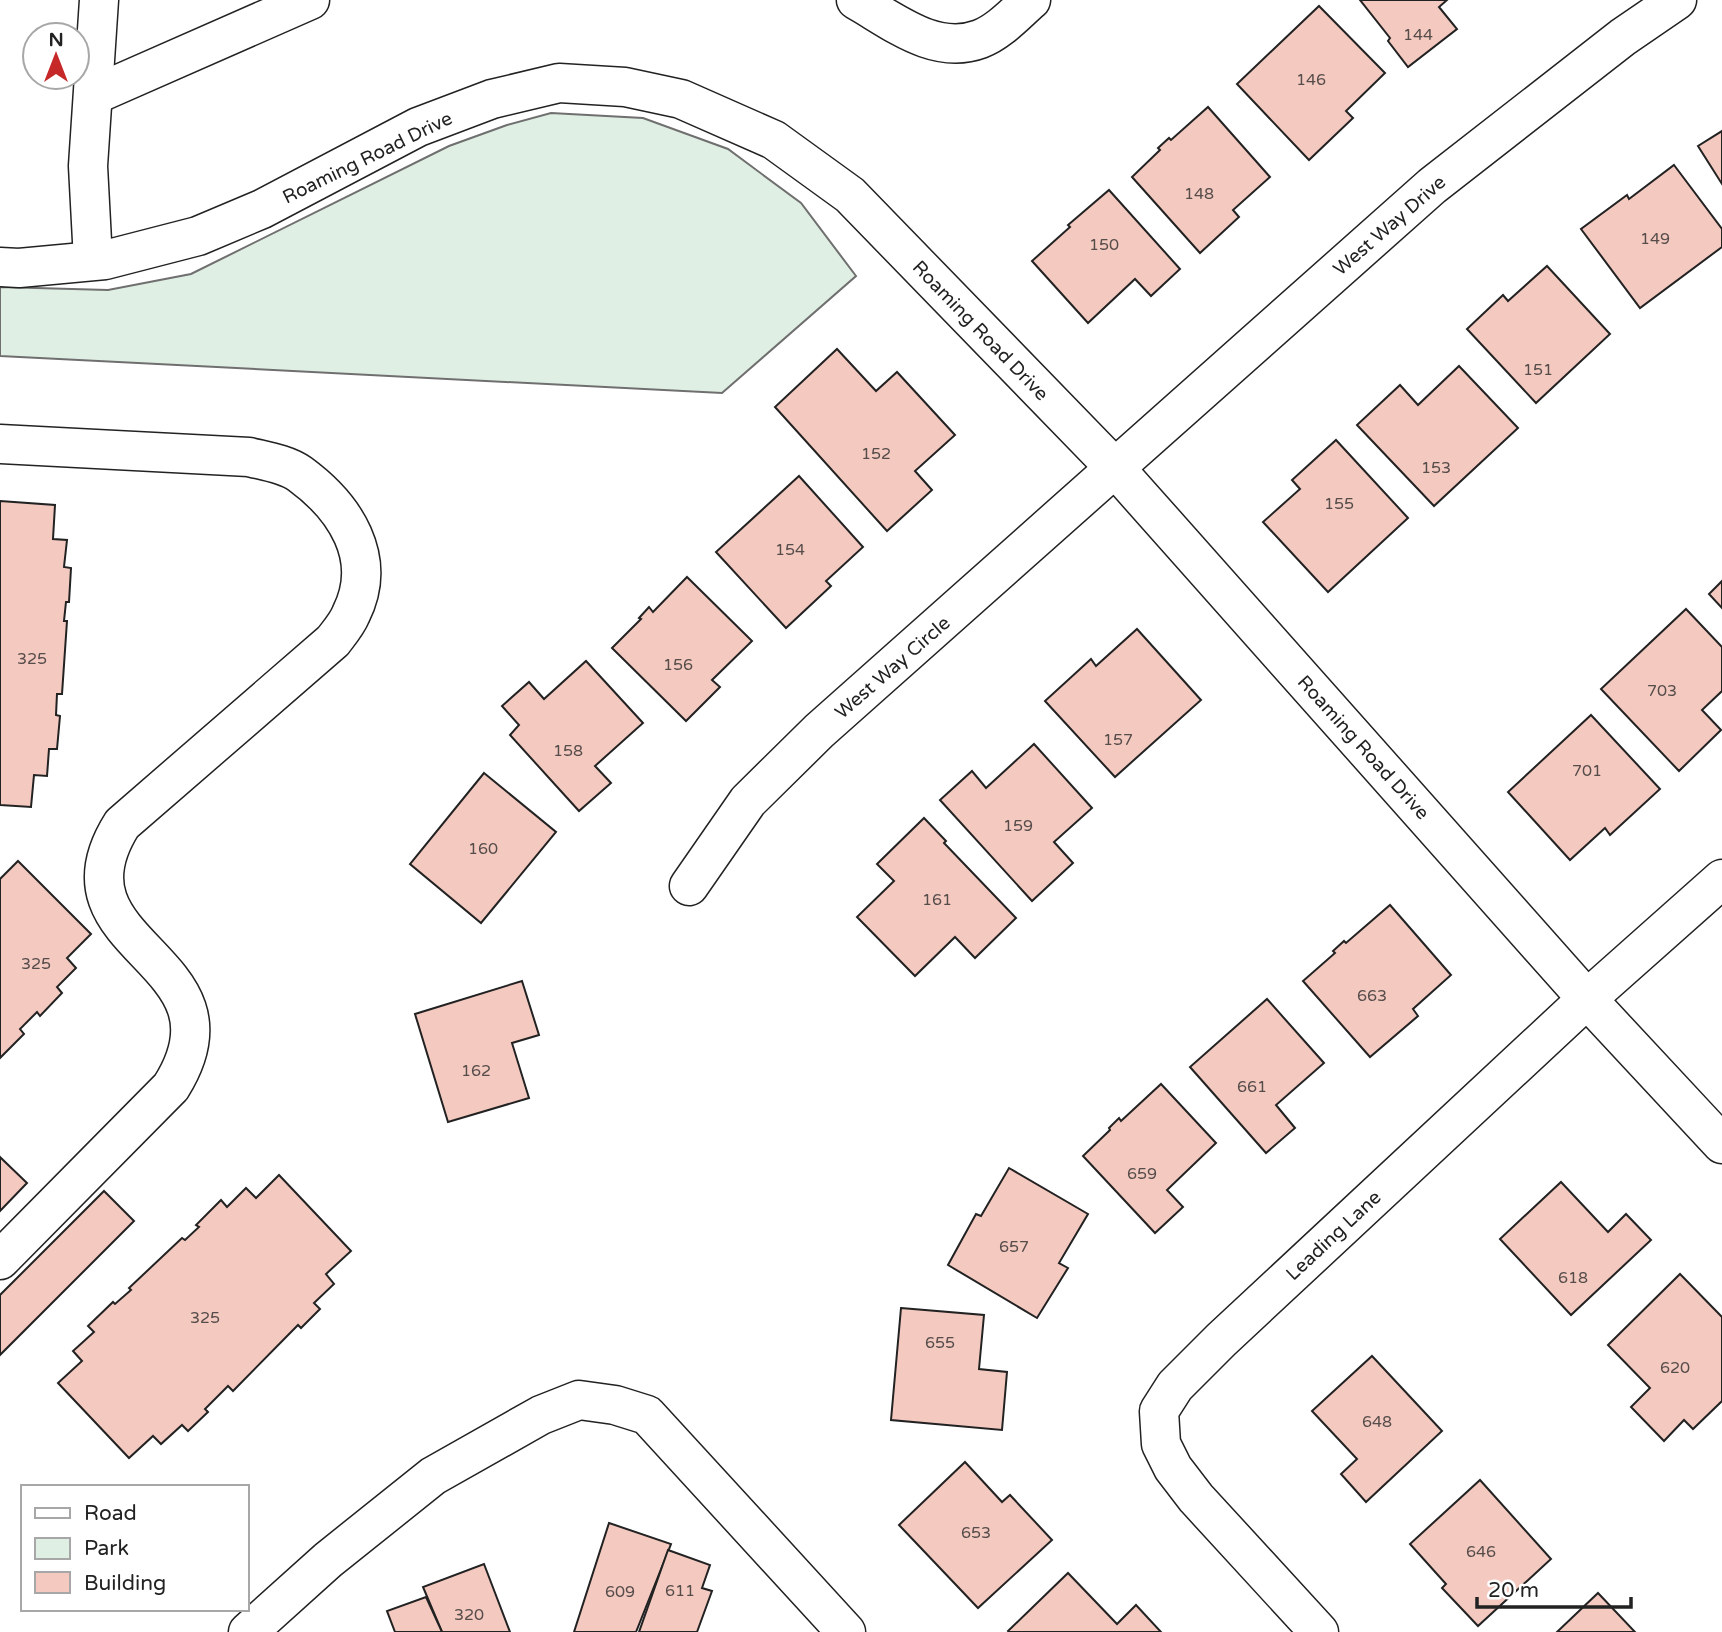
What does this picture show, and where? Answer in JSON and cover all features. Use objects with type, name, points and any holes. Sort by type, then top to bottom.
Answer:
[{"type":"street","points":[[93,260],[88,166],[99,0]]},
{"type":"street","points":[[94,95],[310,0]]},
{"type":"street","points":[[870,4],[930,41],[955,44],[981,39],[1002,26],[1031,0]]},
{"type":"street","name":"West Way Drive","points":[[1116,469],[1432,186],[1623,37],[1677,0]]},
{"type":"street","name":"Roaming Road Drive","points":[[0,267],[19,268],[105,260],[198,236],[262,209],[418,127],[492,99],[559,83],[625,87],[681,99],[774,140],[850,195],[1116,469],[1587,999],[1722,1144]]},
{"type":"street","points":[[0,444],[248,457],[274,463],[299,473],[345,517],[359,547],[361,581],[352,613],[333,641],[122,824],[109,845],[103,870],[105,894],[115,917],[167,973],[181,993],[190,1017],[190,1042],[184,1067],[171,1087],[0,1260]]},
{"type":"street","name":"West Way Circle","points":[[689,886],[748,801],[819,731],[1116,469]]},
{"type":"street","name":"Leading Lane","points":[[1319,1632],[1196,1498],[1173,1468],[1161,1444],[1159,1411],[1175,1385],[1221,1340],[1587,999],[1722,879]]},
{"type":"street","points":[[248,1632],[328,1560],[433,1476],[541,1415],[579,1400],[615,1405],[647,1415],[846,1632]]},
{"type":"green space","points":[[551,113],[643,118],[728,149],[801,203],[856,276],[722,393],[0,356],[0,287],[108,290],[191,274],[449,146],[507,125]]},
{"type":"building","points":[[1360,0],[1447,0],[1439,7],[1457,29],[1408,67],[1388,41],[1390,38]]},
{"type":"building","points":[[1319,6],[1385,73],[1346,111],[1353,118],[1309,160],[1237,84]]},
{"type":"building","points":[[1208,107],[1270,177],[1233,210],[1239,217],[1200,253],[1132,177],[1160,150],[1158,148]]},
{"type":"building","points":[[1722,131],[1722,184],[1698,146]]},
{"type":"building","points":[[1674,165],[1722,229],[1722,247],[1640,308],[1581,229],[1627,195],[1629,199]]},
{"type":"building","points":[[1109,190],[1180,269],[1151,296],[1135,279],[1088,323],[1032,261]]},
{"type":"building","points":[[1547,266],[1610,334],[1536,403],[1467,329],[1503,295],[1508,301]]},
{"type":"building","points":[[837,349],[876,391],[897,372],[955,435],[915,471],[932,490],[887,531],[775,407]]},
{"type":"building","points":[[1459,366],[1518,428],[1434,506],[1357,425],[1400,385],[1418,405]]},
{"type":"building","points":[[1336,440],[1408,518],[1328,592],[1263,522],[1300,489],[1292,480]]},
{"type":"building","points":[[799,476],[863,547],[826,581],[831,586],[786,628],[716,552]]},
{"type":"building","points":[[0,501],[55,505],[53,539],[67,540],[64,567],[71,568],[69,602],[66,602],[64,621],[67,621],[62,694],[57,694],[56,715],[60,716],[57,749],[49,749],[47,776],[34,775],[31,807],[0,805]]},
{"type":"building","points":[[687,577],[752,641],[712,680],[720,687],[686,721],[612,648],[641,619],[639,618],[649,607],[653,612]]},
{"type":"building","points":[[1722,581],[1722,608],[1709,594]]},
{"type":"building","points":[[1686,609],[1722,647],[1722,691],[1702,710],[1721,730],[1679,771],[1601,689]]},
{"type":"building","points":[[1137,629],[1201,700],[1115,777],[1045,701],[1091,659],[1096,666]]},
{"type":"building","points":[[586,661],[643,723],[595,766],[611,783],[579,811],[510,735],[519,725],[502,706],[529,682],[544,699]]},
{"type":"building","points":[[1591,715],[1660,789],[1610,835],[1605,828],[1570,860],[1508,792]]},
{"type":"building","points":[[1034,744],[1092,808],[1054,842],[1073,863],[1032,901],[940,800],[972,771],[986,788]]},
{"type":"building","points":[[484,773],[556,832],[481,923],[410,864]]},
{"type":"building","points":[[924,818],[946,841],[944,843],[1016,918],[975,958],[955,937],[915,976],[857,917],[894,881],[877,864]]},
{"type":"building","points":[[18,861],[91,934],[67,958],[76,968],[57,987],[62,993],[40,1016],[37,1012],[20,1029],[24,1034],[0,1058],[0,879]]},
{"type":"building","points":[[1390,905],[1451,975],[1413,1009],[1418,1016],[1370,1057],[1303,981],[1335,953],[1333,951],[1344,941],[1346,943]]},
{"type":"building","points":[[522,981],[539,1035],[512,1043],[529,1098],[448,1122],[415,1014]]},
{"type":"building","points":[[1267,999],[1324,1063],[1276,1105],[1295,1128],[1266,1153],[1190,1067]]},
{"type":"building","points":[[1161,1084],[1216,1143],[1167,1190],[1183,1207],[1155,1233],[1083,1156],[1119,1118],[1121,1121]]},
{"type":"building","points":[[0,1157],[27,1183],[0,1211]]},
{"type":"building","points":[[1009,1168],[1088,1214],[1059,1263],[1068,1268],[1037,1318],[948,1265],[976,1214],[981,1216]]},
{"type":"building","points":[[279,1175],[351,1251],[326,1274],[334,1284],[314,1303],[320,1309],[301,1328],[298,1325],[233,1391],[228,1386],[205,1409],[208,1412],[188,1431],[182,1425],[161,1444],[153,1436],[129,1458],[58,1383],[82,1361],[73,1351],[94,1332],[88,1326],[113,1302],[115,1304],[131,1290],[129,1288],[182,1238],[185,1240],[199,1227],[196,1225],[221,1200],[227,1207],[246,1188],[256,1198]]},
{"type":"building","points":[[1561,1182],[1608,1232],[1626,1214],[1651,1240],[1571,1315],[1500,1239]]},
{"type":"building","points":[[104,1191],[134,1221],[0,1355],[0,1295]]},
{"type":"building","points":[[1680,1274],[1722,1317],[1722,1401],[1693,1429],[1684,1420],[1664,1441],[1631,1407],[1650,1388],[1608,1345]]},
{"type":"building","points":[[901,1308],[984,1315],[979,1369],[1007,1372],[1002,1430],[891,1420]]},
{"type":"building","points":[[1372,1356],[1442,1431],[1366,1502],[1341,1474],[1357,1459],[1312,1411]]},
{"type":"building","points":[[965,1462],[1002,1502],[1010,1495],[1052,1540],[978,1608],[899,1525]]},
{"type":"building","points":[[1480,1480],[1551,1559],[1478,1626],[1442,1588],[1446,1584],[1410,1544]]},
{"type":"building","points":[[609,1523],[671,1544],[636,1632],[574,1632]]},
{"type":"building","points":[[668,1550],[710,1565],[702,1588],[712,1591],[697,1632],[639,1632]]},
{"type":"building","points":[[484,1564],[510,1632],[442,1632],[423,1587]]},
{"type":"building","points":[[1068,1573],[1117,1624],[1136,1605],[1161,1632],[1008,1631]]},
{"type":"building","points":[[1598,1593],[1635,1632],[1557,1632]]},
{"type":"building","points":[[426,1597],[442,1632],[395,1632],[387,1611]]}]
